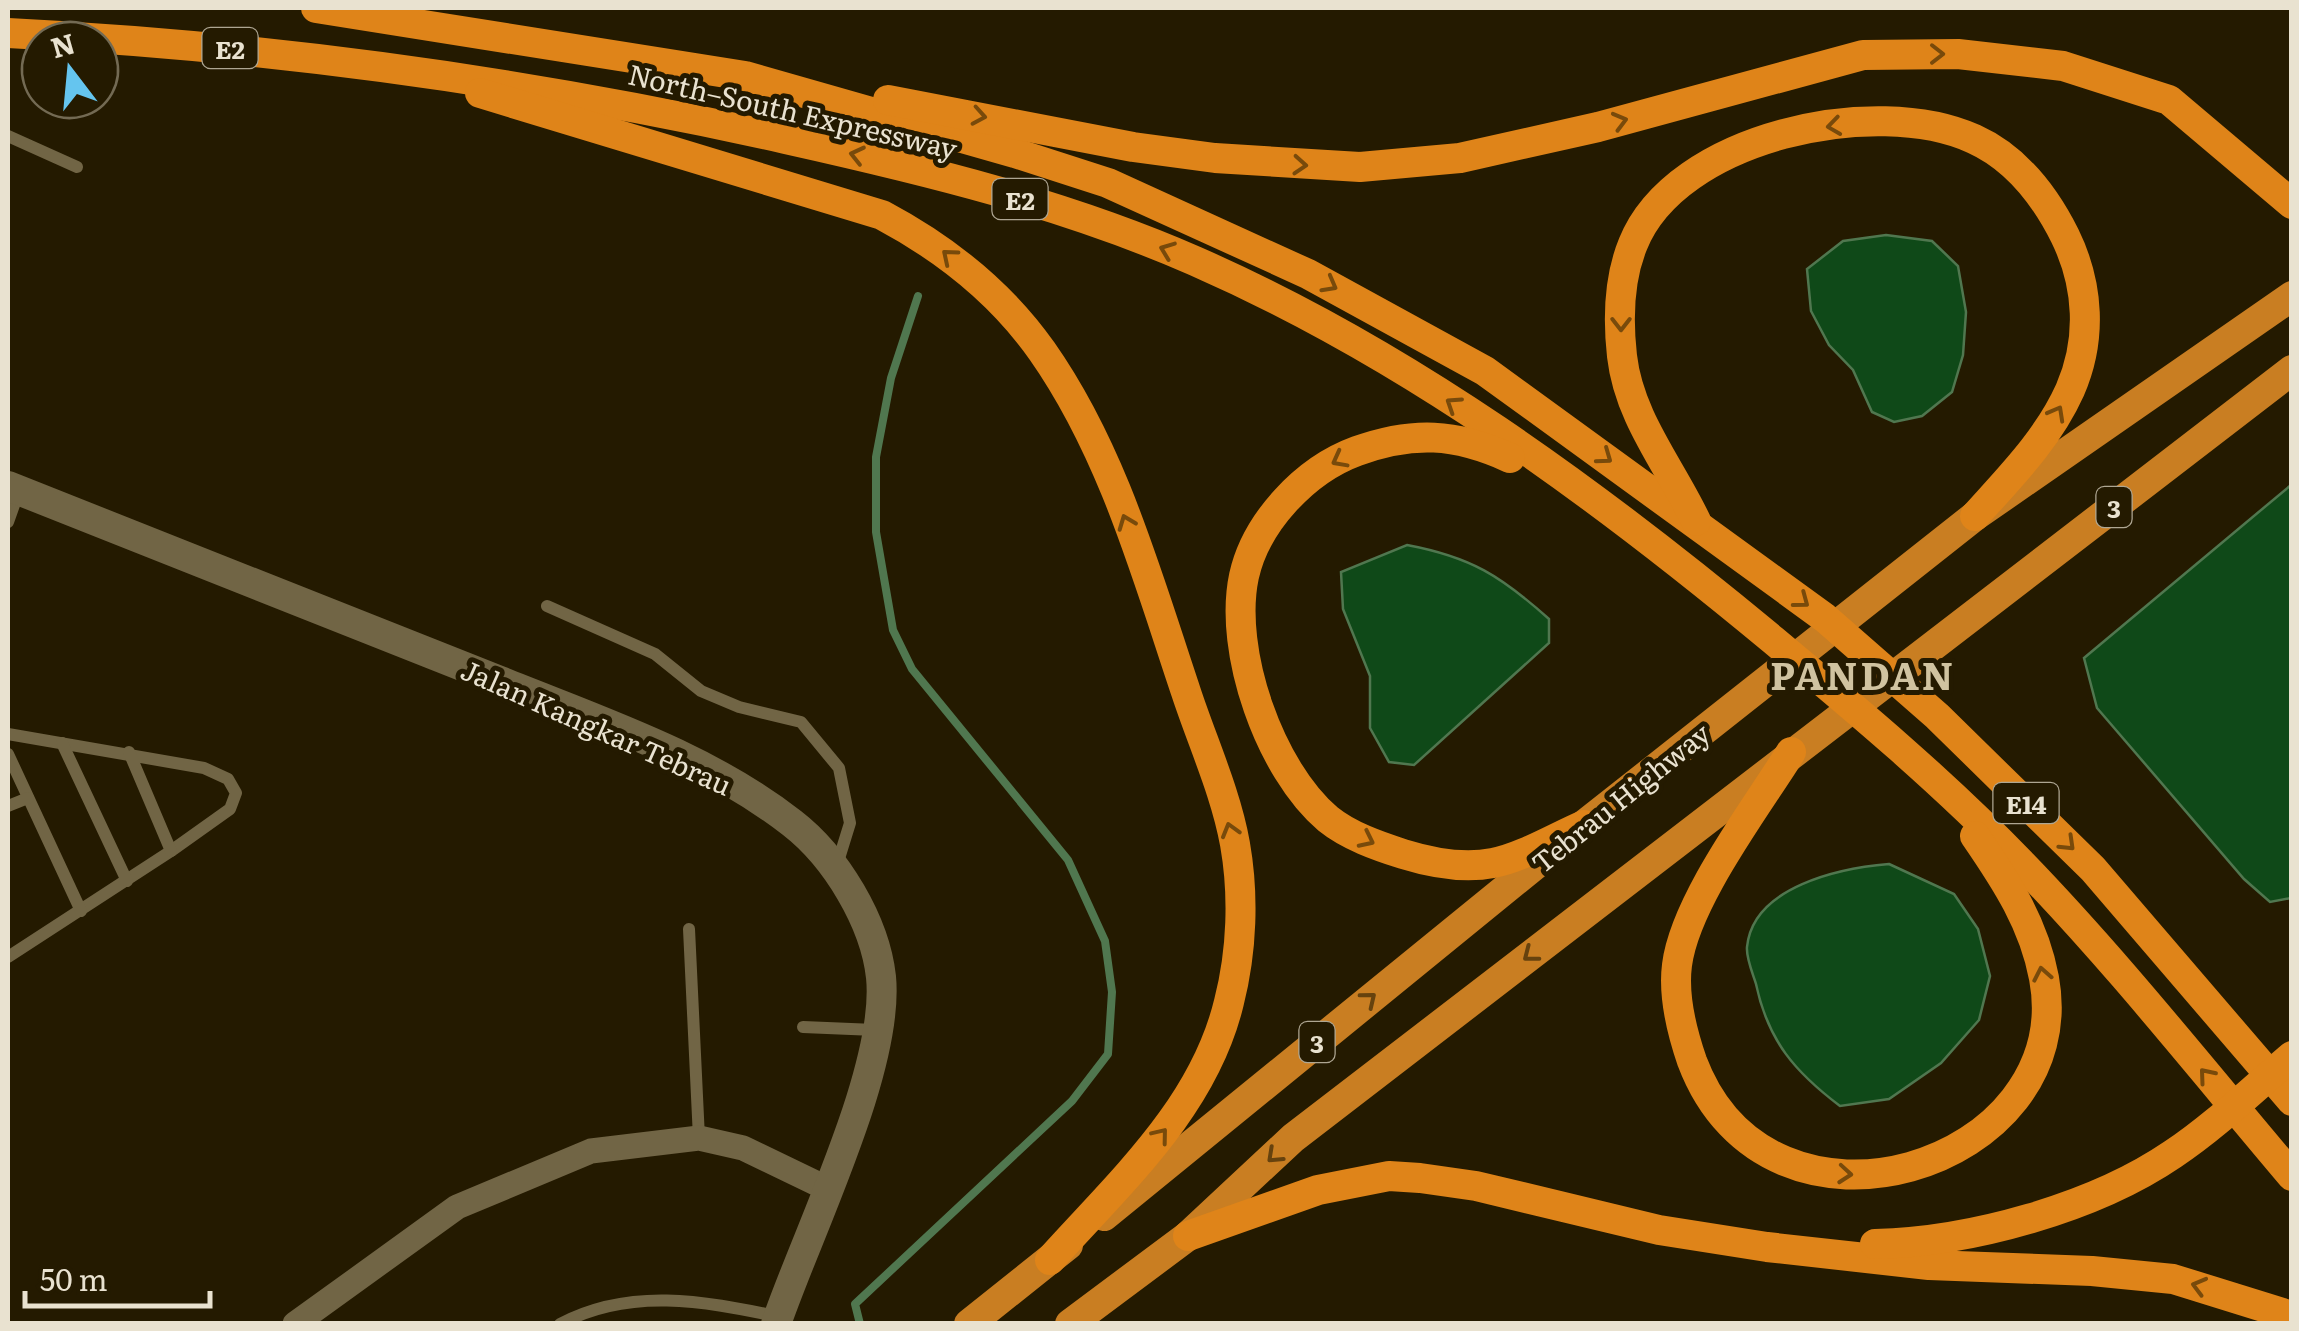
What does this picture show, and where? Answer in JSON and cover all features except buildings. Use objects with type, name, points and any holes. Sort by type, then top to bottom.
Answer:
[{"type":"highway","name":"North–South Expressway","points":[[316,8],[745,76],[1108,184],[1308,274],[1484,371],[1696,523]]},
{"type":"highway","name":"North–South Expressway","points":[[8,33],[244,49],[567,92],[892,163],[1082,216],[1194,260],[1307,314],[1565,474],[1655,542],[1892,739],[1942,788]]},
{"type":"highway","points":[[745,76],[1149,149],[1215,158],[1360,167],[1460,158],[1862,54],[1958,54],[2063,66],[2169,100],[2287,201]]},
{"type":"highway","points":[[421,72],[538,114],[882,215],[932,242],[981,284],[1040,348],[1090,427],[1148,581],[1235,843],[1242,929],[1230,1002],[1210,1061],[1169,1126],[1050,1260]]},
{"type":"highway","points":[[1696,523],[1631,402],[1620,323],[1634,242],[1672,188],[1714,160],[1830,124],[1903,120],[1973,138],[2036,187],[2074,255],[2086,308],[2083,353],[2070,390],[2039,445],[1975,516]]},
{"type":"highway","name":"Tebrau Highway","points":[[969,1324],[1584,825],[1975,516],[2292,296]]},
{"type":"highway","name":"3","points":[[1070,1324],[1188,1236],[1293,1138],[2292,370]]},
{"type":"highway","points":[[1565,474],[1523,464],[1481,444],[1436,435],[1389,440],[1347,455],[1311,476],[1282,504],[1256,542],[1244,578],[1242,614],[1250,675],[1264,720],[1284,766],[1330,820],[1374,845],[1459,866],[1496,863],[1584,825]]},
{"type":"highway","name":"E14","points":[[1696,523],[1825,618],[1937,716],[2093,868],[2292,1101]]},
{"type":"highway","points":[[1792,752],[1700,899],[1677,965],[1685,1042],[1702,1086],[1722,1118],[1785,1164],[1871,1176],[1947,1156],[1981,1133],[2025,1080],[2045,1017],[2045,980],[2036,945],[2010,889],[1942,788]]},
{"type":"highway","name":"E14","points":[[1942,788],[2067,911],[2292,1176]]},
{"type":"highway","points":[[1767,1247],[1903,1244],[1951,1238],[2107,1190],[2172,1156],[2292,1056]]},
{"type":"highway","points":[[1188,1236],[1318,1190],[1389,1176],[1476,1186],[1659,1230],[1767,1247],[1928,1265],[2092,1270],[2173,1279],[2292,1316]]},
{"type":"street","name":"Jalan Kangkar Tebrau","points":[[13,489],[502,682],[721,776],[794,824],[836,868],[870,937],[881,978],[878,1030],[864,1088],[778,1321]]},
{"type":"street","points":[[295,1324],[457,1207],[525,1175],[590,1151],[700,1138],[743,1148],[826,1188]]},
{"type":"lane","points":[[8,136],[78,167]]},
{"type":"lane","points":[[8,522],[13,489]]},
{"type":"lane","points":[[547,606],[655,654],[701,691],[739,706],[801,722],[839,768],[850,823],[836,868]]},
{"type":"lane","points":[[8,734],[204,768],[228,779],[236,793],[230,809],[171,852],[8,957]]},
{"type":"lane","points":[[62,743],[127,881]]},
{"type":"lane","points":[[129,752],[171,852]]},
{"type":"lane","points":[[8,754],[81,911]]},
{"type":"lane","points":[[8,806],[28,798]]},
{"type":"lane","points":[[689,930],[700,1138]]},
{"type":"lane","points":[[803,1027],[878,1030]]},
{"type":"lane","points":[[560,1324],[614,1304],[690,1298],[778,1321]]},
{"type":"shaded area","points":[[1886,235],[1932,241],[1958,266],[1966,312],[1963,355],[1952,392],[1922,416],[1894,422],[1872,412],[1853,370],[1829,345],[1811,311],[1807,269],[1843,241]]},
{"type":"shaded area","points":[[2291,485],[2291,898],[2270,902],[2244,879],[2097,708],[2084,658]]},
{"type":"shaded area","points":[[1407,545],[1484,570],[1549,619],[1549,643],[1414,765],[1389,762],[1370,728],[1370,676],[1343,609],[1341,572]]},
{"type":"shaded area","points":[[1889,864],[1954,894],[1978,929],[1990,976],[1979,1020],[1941,1063],[1889,1099],[1840,1106],[1810,1081],[1776,1039],[1761,1004],[1747,947],[1753,926],[1782,895],[1825,876]]},
{"type":"waterway","points":[[860,1324],[855,1304],[1072,1101],[1108,1054],[1112,992],[1105,941],[1068,860],[912,669],[893,630],[876,532],[876,457],[891,378],[918,296]]},
{"type":"district","name":"PANDAN","points":[[1863,673]]}]
